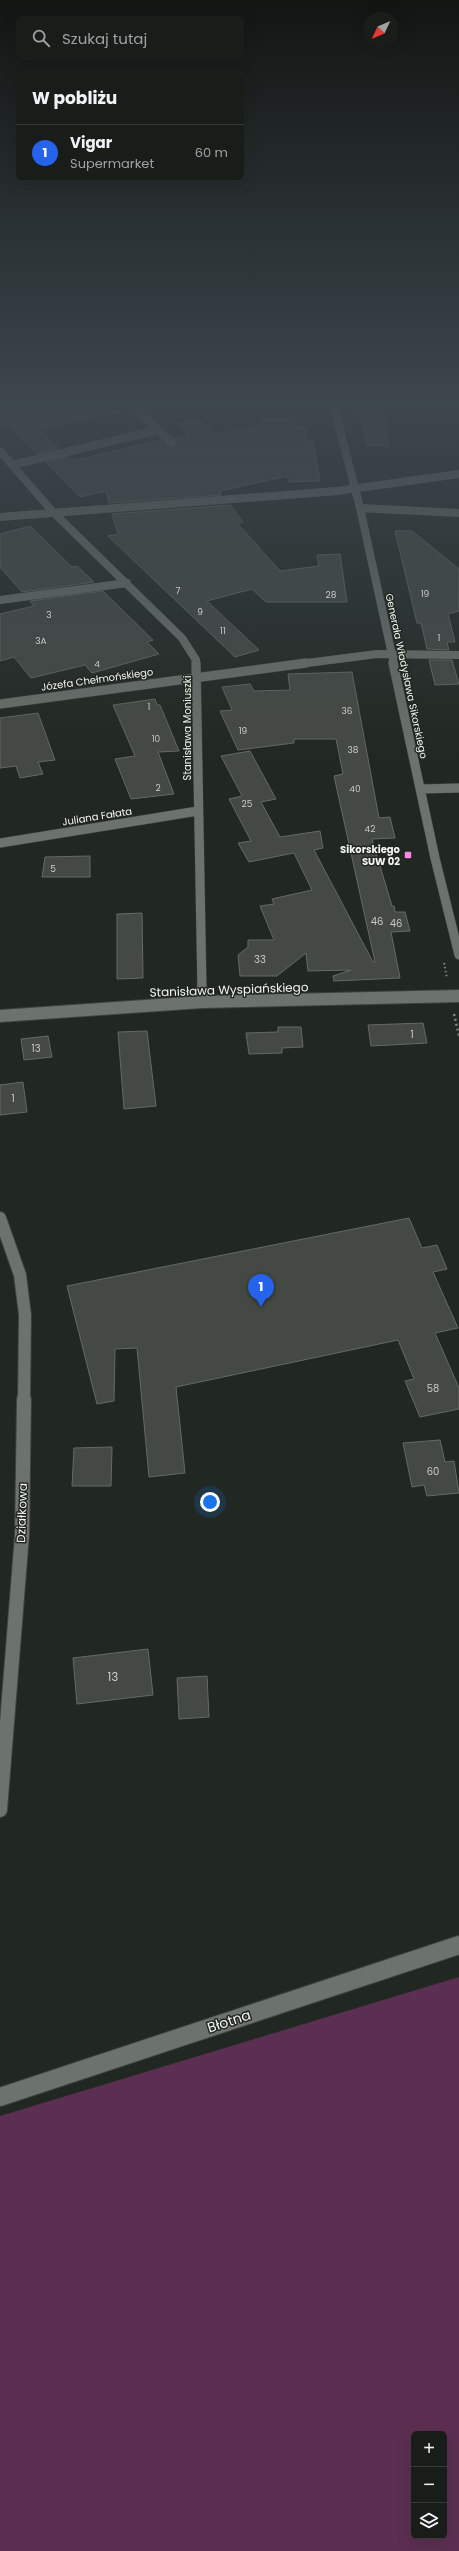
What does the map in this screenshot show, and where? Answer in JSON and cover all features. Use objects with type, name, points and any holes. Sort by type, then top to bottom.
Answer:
[{"type":"street","name":"Stanisława Moniuszki","points":[[63,522],[182,638],[196,660],[198,676],[198,811],[202,1002]]},
{"type":"street","name":"Generała Władysława Sikorskiego","points":[[363,522],[420,789],[459,955]]},
{"type":"street","points":[[0,600],[127,583]]},
{"type":"street","name":"Józefa Chełmońskiego","points":[[0,704],[198,676],[377,654],[459,655]]},
{"type":"street","points":[[420,789],[459,788]]},
{"type":"street","name":"Juliana Fałata","points":[[0,843],[198,811]]},
{"type":"street","name":"Stanisława Wyspiańskiego","points":[[0,1016],[202,1002],[459,996]]},
{"type":"street","name":"Działkowa","points":[[0,1218],[20,1275],[25,1315],[22,1535],[0,1810]]},
{"type":"street","name":"Błotna","points":[[0,2097],[459,1945]]},
{"type":"shaded area","points":[[459,1977],[459,2551],[0,2551],[0,2116]]},
{"type":"building","points":[[114,522],[243,522],[237,523],[280,571],[319,566],[317,555],[340,554],[347,602],[266,602],[252,589],[207,601],[259,650],[235,657],[108,536],[118,534]]},
{"type":"building","points":[[30,526],[72,567],[77,566],[94,582],[22,592],[0,567],[0,534]]},
{"type":"building","points":[[395,531],[412,531],[459,569],[459,611],[448,614],[455,642],[447,642],[449,650],[427,649],[421,623],[417,623]]},
{"type":"building","points":[[103,591],[153,640],[147,642],[159,654],[92,673],[85,665],[31,678],[14,657],[0,661],[0,614],[34,606],[30,601]]},
{"type":"building","points":[[429,660],[452,660],[459,684],[435,685]]},
{"type":"building","points":[[352,672],[379,818],[390,817],[395,838],[372,839],[392,906],[394,906],[395,912],[405,912],[410,931],[391,932],[400,978],[334,981],[333,976],[351,970],[308,971],[306,953],[277,976],[240,976],[238,955],[248,947],[248,940],[274,940],[260,906],[274,904],[272,899],[312,890],[294,853],[249,862],[238,843],[251,841],[229,799],[242,796],[221,756],[250,751],[276,799],[261,802],[280,837],[320,831],[323,848],[314,850],[373,962],[375,962],[334,776],[343,774],[336,739],[294,739],[294,743],[238,750],[220,711],[232,710],[222,687],[250,684],[254,691],[290,690],[288,674]]},
{"type":"building","points":[[155,699],[157,705],[160,705],[179,751],[158,752],[174,794],[131,799],[115,759],[135,756],[113,705]]},
{"type":"building","points":[[38,713],[55,760],[38,762],[43,774],[20,778],[16,766],[0,768],[0,718]]},
{"type":"building","points":[[90,856],[90,877],[42,877],[45,857]]},
{"type":"building","points":[[142,913],[143,978],[117,979],[117,914]]},
{"type":"building","points":[[423,1023],[427,1043],[371,1046],[368,1025]]},
{"type":"building","points":[[278,1027],[301,1027],[303,1047],[282,1048],[282,1053],[249,1054],[246,1033],[278,1032]]},
{"type":"building","points":[[147,1031],[156,1106],[124,1109],[118,1032]]},
{"type":"building","points":[[48,1036],[52,1057],[24,1060],[21,1039]]},
{"type":"building","points":[[23,1082],[27,1112],[0,1115],[0,1085]]},
{"type":"building","points":[[409,1218],[422,1248],[437,1245],[447,1269],[433,1272],[458,1328],[435,1333],[459,1388],[459,1409],[420,1417],[405,1381],[414,1379],[398,1340],[176,1387],[185,1473],[149,1477],[137,1348],[115,1349],[114,1401],[97,1404],[67,1286]]},
{"type":"building","points":[[440,1440],[445,1462],[454,1461],[459,1493],[427,1496],[424,1485],[412,1487],[403,1443]]},
{"type":"building","points":[[112,1447],[111,1486],[72,1486],[74,1448]]},
{"type":"building","points":[[148,1649],[153,1695],[77,1704],[73,1658]]},
{"type":"building","points":[[207,1676],[209,1717],[179,1719],[177,1678]]},
{"type":"place","name":"Sikorskiego SUW 02","points":[[408,855]]},
{"type":"place","name":"Vigar","points":[[261,1307]]}]
